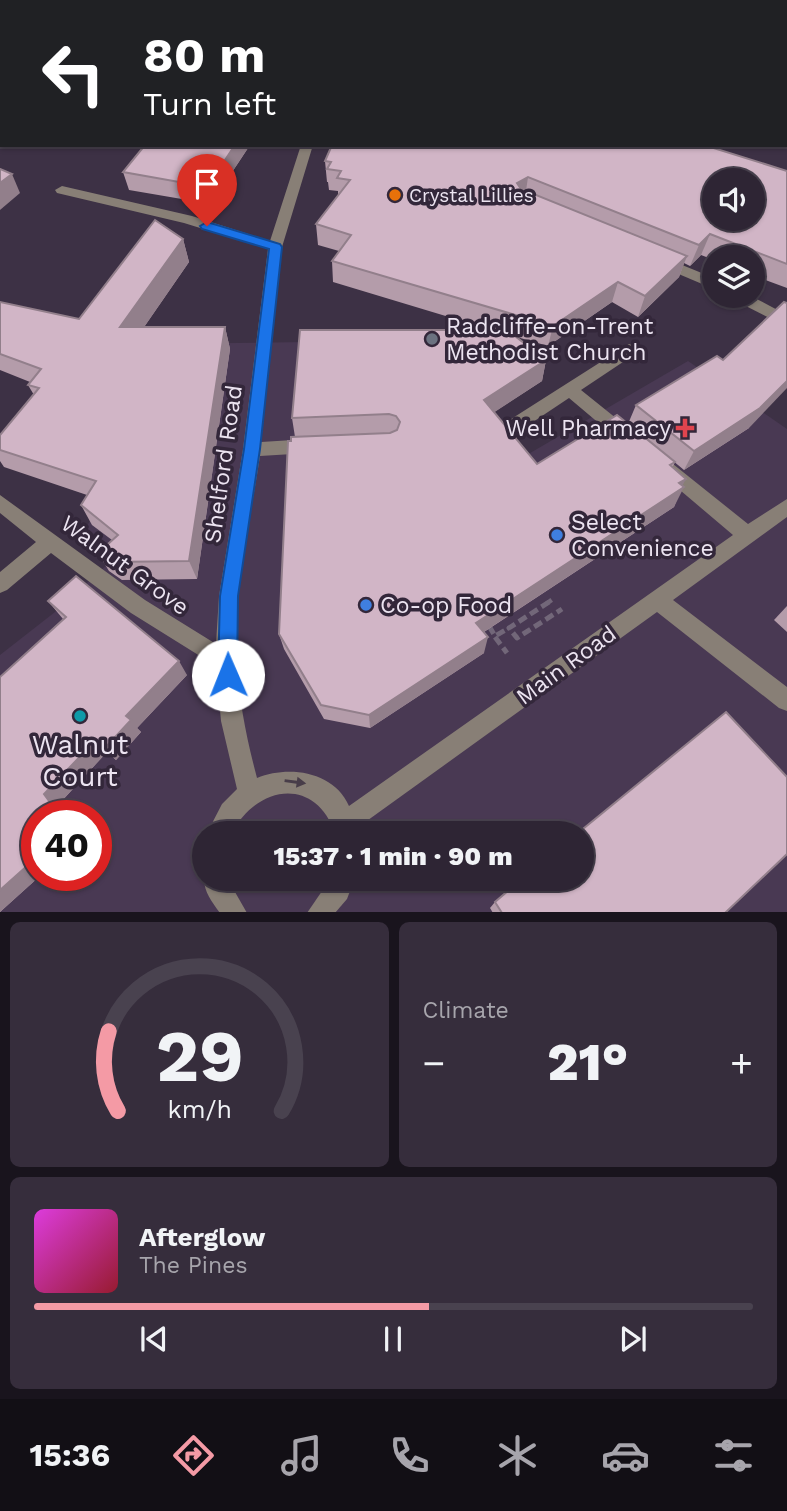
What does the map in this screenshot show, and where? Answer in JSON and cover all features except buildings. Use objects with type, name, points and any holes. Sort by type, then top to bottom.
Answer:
[{"type":"street","name":"Shelford Road","points":[[249,793],[232,721],[226,660],[229,596],[252,449],[275,247],[306,147]]},
{"type":"street","points":[[62,190],[187,219],[275,247]]},
{"type":"street","points":[[651,258],[702,279]]},
{"type":"street","points":[[761,308],[787,322]]},
{"type":"street","points":[[506,431],[629,350]]},
{"type":"street","points":[[569,389],[746,534]]},
{"type":"street","points":[[252,449],[324,446]]},
{"type":"street","name":"Walnut Grove","points":[[0,503],[177,635],[226,660]]},
{"type":"street","name":"Main Road","points":[[356,821],[787,506]]},
{"type":"street","points":[[0,584],[50,542]]},
{"type":"street","points":[[657,600],[787,700]]},
{"type":"street","points":[[225,821],[233,807],[249,793],[267,784],[286,780],[305,783],[322,791],[336,805],[343,821]]},
{"type":"street","points":[[218,891],[227,910]]},
{"type":"street","points":[[319,912],[337,891]]},
{"type":"path","points":[[495,636],[553,599]]},
{"type":"path","points":[[509,628],[517,638],[562,609]]},
{"type":"path","points":[[489,626],[507,653]]},
{"type":"shaded area","points":[[382,341],[525,456],[688,361],[787,429],[787,912],[0,912],[0,655],[55,612],[120,553],[86,528],[135,436],[155,344]]},
{"type":"place","name":"Crystal Lillies","points":[[395,195]]},
{"type":"place","name":"Radcliffe-on-Trent Methodist Church","points":[[432,339]]},
{"type":"place","name":"Well Pharmacy","points":[[685,428]]},
{"type":"place","name":"Select Convenience","points":[[557,535]]},
{"type":"place","name":"Co-op Food","points":[[366,605]]},
{"type":"place","name":"Walnut Court","points":[[80,716]]},
{"type":"route","points":[[207,226],[275,247],[252,449],[229,596],[226,660],[228,675]]}]
